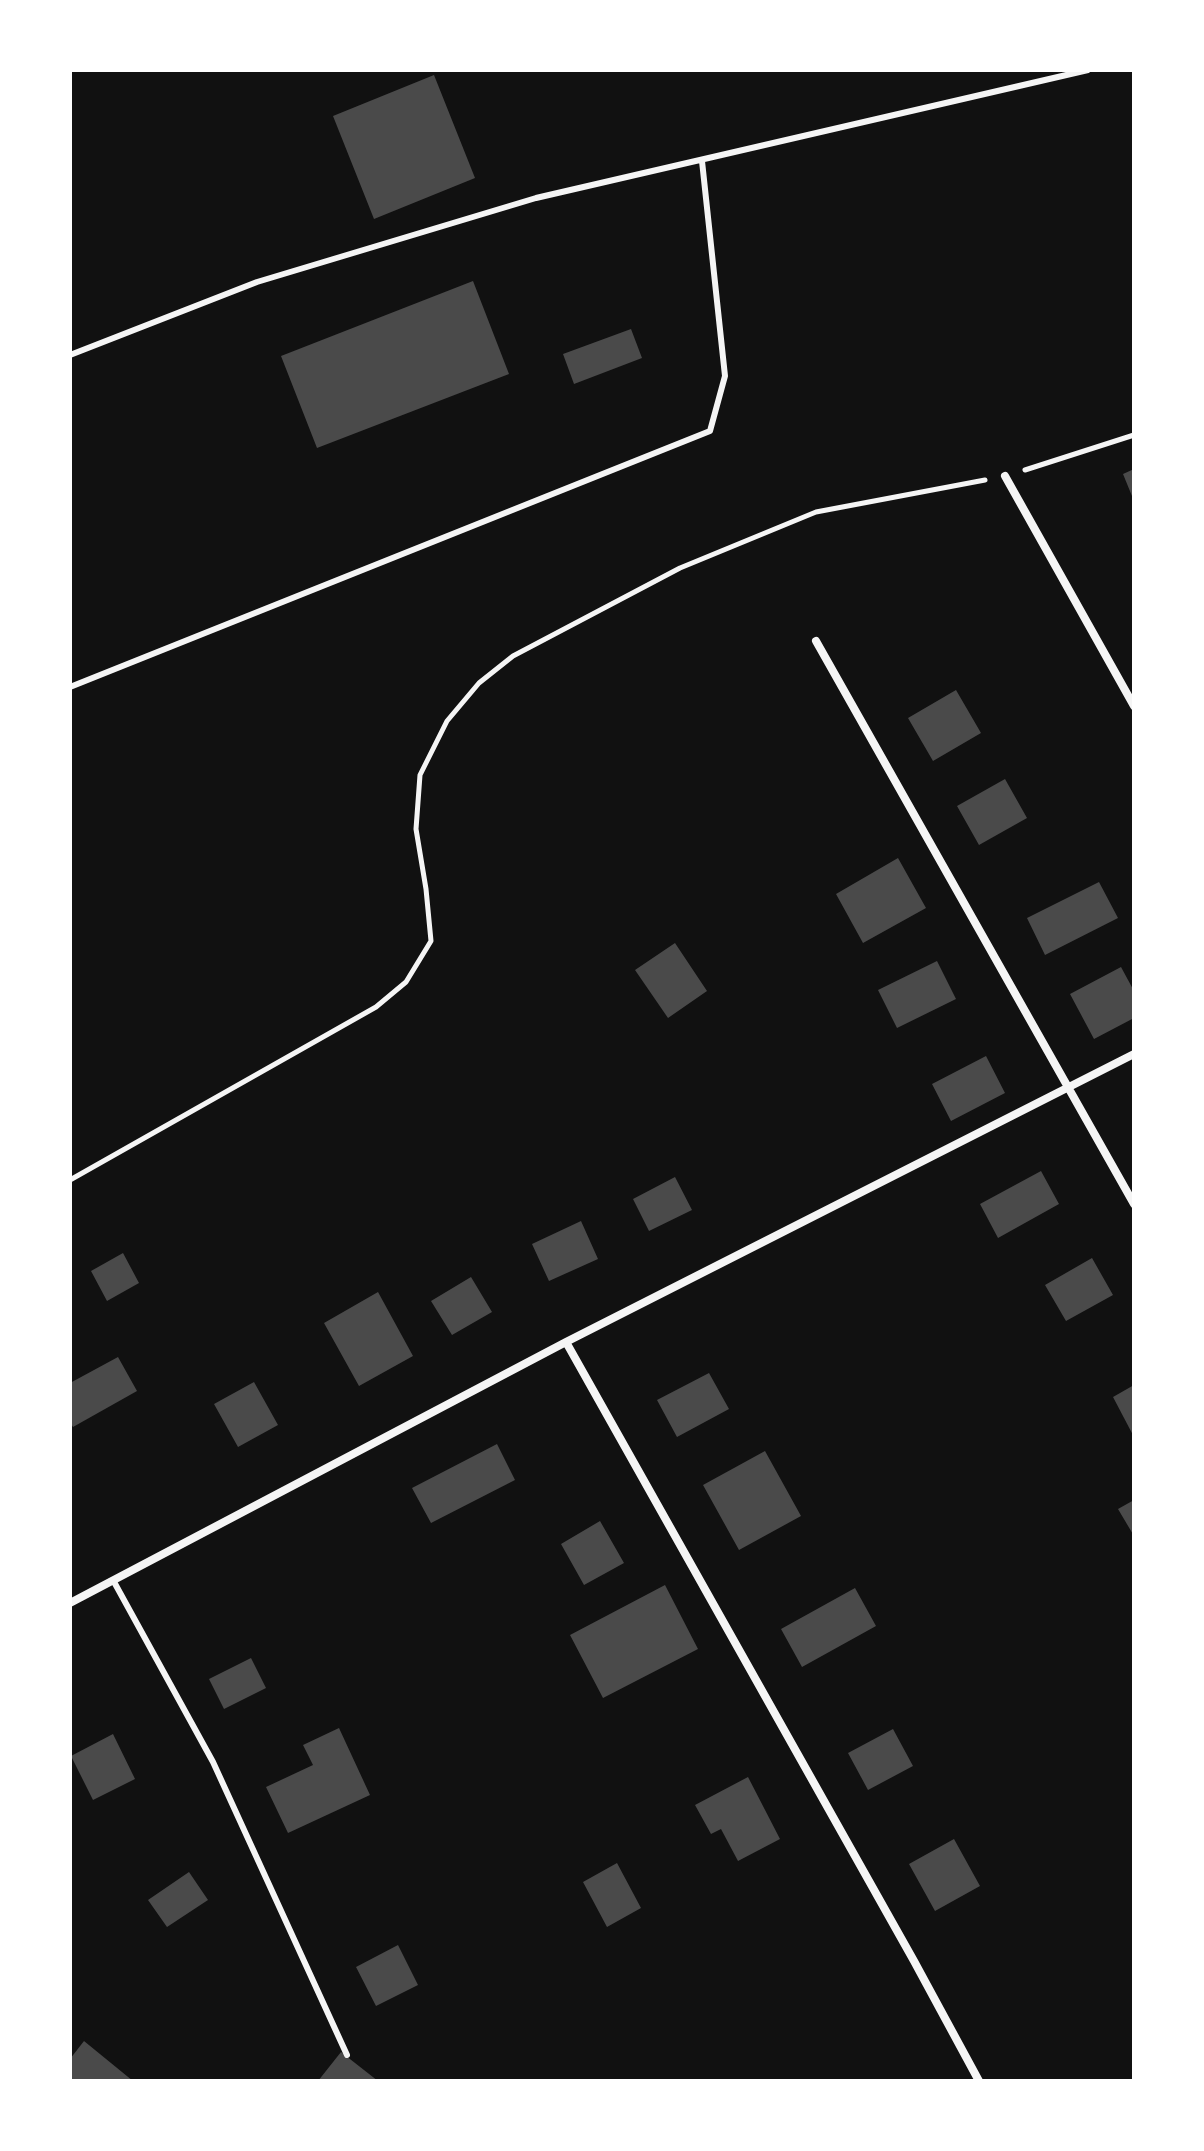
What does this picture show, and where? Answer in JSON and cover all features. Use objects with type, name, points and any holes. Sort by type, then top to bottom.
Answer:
[{"type":"street","points":[[1005,476],[1134,706]]},
{"type":"street","points":[[816,641],[1134,1204]]},
{"type":"street","points":[[70,1603],[566,1342],[1134,1054]]},
{"type":"street","points":[[566,1342],[979,2081]]},
{"type":"lane","points":[[70,355],[257,282],[536,198],[1088,70]]},
{"type":"lane","points":[[70,687],[710,431],[725,376],[702,161]]},
{"type":"lane","points":[[113,1580],[213,1762],[347,2055]]},
{"type":"path","points":[[70,1180],[376,1007],[406,982],[431,941],[416,829],[420,775],[447,721],[479,683],[513,656],[680,568],[816,512],[1005,476],[1134,435]]},
{"type":"building","points":[[434,75],[475,178],[374,219],[333,116]]},
{"type":"building","points":[[473,281],[509,374],[317,448],[281,356]]},
{"type":"building","points":[[631,329],[642,358],[574,384],[563,354]]},
{"type":"building","points":[[1134,469],[1134,501],[1123,474]]},
{"type":"building","points":[[956,690],[981,733],[933,761],[908,718]]},
{"type":"building","points":[[1005,779],[1027,818],[979,845],[957,806]]},
{"type":"building","points":[[898,858],[926,908],[863,943],[836,894]]},
{"type":"building","points":[[1099,882],[1118,918],[1045,955],[1027,918]]},
{"type":"building","points":[[675,943],[707,991],[668,1018],[635,970]]},
{"type":"building","points":[[937,961],[956,999],[897,1028],[878,990]]},
{"type":"building","points":[[1121,967],[1134,991],[1134,1018],[1094,1039],[1070,994]]},
{"type":"building","points":[[986,1056],[1005,1093],[951,1121],[932,1084]]},
{"type":"building","points":[[1041,1171],[1059,1204],[998,1238],[980,1204]]},
{"type":"building","points":[[675,1177],[692,1210],[649,1231],[633,1199]]},
{"type":"building","points":[[581,1221],[598,1259],[549,1281],[532,1244]]},
{"type":"building","points":[[123,1253],[139,1283],[107,1301],[91,1271]]},
{"type":"building","points":[[1092,1258],[1113,1295],[1066,1321],[1045,1285]]},
{"type":"building","points":[[471,1277],[492,1312],[452,1335],[431,1301]]},
{"type":"building","points":[[378,1292],[413,1356],[359,1386],[324,1323]]},
{"type":"building","points":[[118,1357],[137,1391],[73,1427],[70,1422],[70,1383]]},
{"type":"building","points":[[709,1373],[729,1409],[677,1437],[657,1400]]},
{"type":"building","points":[[254,1382],[278,1425],[238,1447],[214,1404]]},
{"type":"building","points":[[1134,1385],[1134,1437],[1113,1397]]},
{"type":"building","points":[[497,1444],[515,1480],[431,1523],[412,1488]]},
{"type":"building","points":[[765,1451],[801,1516],[739,1550],[703,1485]]},
{"type":"building","points":[[1134,1500],[1134,1536],[1118,1509]]},
{"type":"building","points":[[600,1521],[624,1563],[584,1585],[561,1544]]},
{"type":"building","points":[[665,1585],[698,1649],[603,1698],[570,1635]]},
{"type":"building","points":[[855,1588],[876,1626],[802,1667],[781,1629]]},
{"type":"building","points":[[251,1658],[266,1688],[224,1709],[209,1679]]},
{"type":"building","points":[[339,1728],[370,1795],[288,1833],[266,1787],[313,1765],[303,1745]]},
{"type":"building","points":[[893,1729],[913,1766],[868,1790],[848,1753]]},
{"type":"building","points":[[113,1734],[135,1779],[93,1800],[71,1756]]},
{"type":"building","points":[[748,1777],[780,1839],[738,1861],[721,1829],[711,1834],[695,1805]]},
{"type":"building","points":[[954,1839],[980,1886],[935,1911],[909,1864]]},
{"type":"building","points":[[617,1863],[641,1908],[607,1927],[583,1882]]},
{"type":"building","points":[[189,1872],[208,1900],[167,1927],[148,1900]]},
{"type":"building","points":[[398,1945],[418,1985],[376,2006],[356,1967]]},
{"type":"building","points":[[84,2041],[133,2081],[70,2081],[70,2059]]},
{"type":"building","points":[[341,2052],[378,2081],[318,2081]]}]
